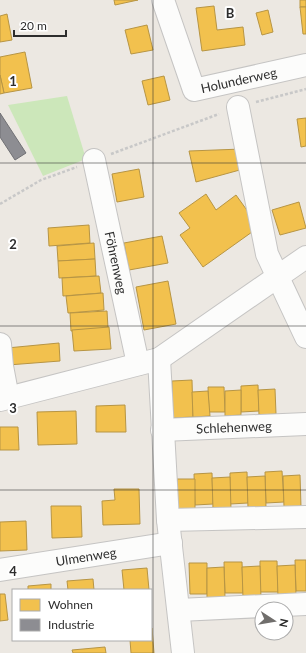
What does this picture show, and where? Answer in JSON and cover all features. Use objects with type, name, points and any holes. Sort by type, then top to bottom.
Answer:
[{"type":"street","name":"Holunderweg","points":[[162,0],[194,90],[306,65]]},
{"type":"street","points":[[238,107],[267,254],[306,337]]},
{"type":"street","name":"Föhrenweg","points":[[94,160],[138,364]]},
{"type":"street","points":[[0,344],[4,399],[159,359],[306,257]]},
{"type":"street","points":[[159,359],[168,520],[183,653]]},
{"type":"street","name":"Schlehenweg","points":[[162,430],[306,424]]},
{"type":"street","points":[[168,520],[306,517]]},
{"type":"street","name":"Ulmenweg","points":[[0,570],[171,543]]},
{"type":"street","points":[[178,610],[306,604]]},
{"type":"path","points":[[0,204],[41,180],[94,160],[238,107],[306,89]]},
{"type":"green space","points":[[67,96],[86,159],[43,176],[8,105]]},
{"type":"building: Wohnen","points":[[114,0],[138,0],[115,5]]},
{"type":"building: Wohnen","points":[[300,0],[306,0],[306,7],[300,7]]},
{"type":"building: Wohnen","points":[[214,6],[217,30],[243,27],[245,45],[202,51],[196,8]]},
{"type":"building: Wohnen","points":[[300,7],[306,7],[306,34],[303,34]]},
{"type":"building: Wohnen","points":[[268,10],[273,32],[262,35],[256,13]]},
{"type":"building: Wohnen","points":[[7,14],[12,40],[0,42],[0,16]]},
{"type":"building: Wohnen","points":[[147,25],[153,50],[131,54],[125,30]]},
{"type":"building: Wohnen","points":[[25,52],[32,88],[4,93],[0,75],[0,57]]},
{"type":"building: Wohnen","points":[[0,75],[4,93],[0,94]]},
{"type":"building: Wohnen","points":[[164,76],[170,100],[148,105],[142,81]]},
{"type":"building: Wohnen","points":[[306,118],[306,146],[301,147],[297,119]]},
{"type":"building: Wohnen","points":[[242,149],[247,168],[196,182],[189,151]]},
{"type":"building: Wohnen","points":[[139,169],[144,197],[117,202],[112,174]]},
{"type":"building: Wohnen","points":[[206,194],[216,210],[236,195],[259,227],[203,267],[180,235],[190,228],[179,213]]},
{"type":"building: Wohnen","points":[[299,202],[306,228],[280,235],[272,210]]},
{"type":"building: Wohnen","points":[[89,225],[90,243],[49,246],[48,228]]},
{"type":"building: Wohnen","points":[[162,236],[168,263],[129,270],[124,243]]},
{"type":"building: Wohnen","points":[[94,243],[95,259],[58,261],[57,246]]},
{"type":"building: Wohnen","points":[[95,259],[96,276],[59,278],[58,261]]},
{"type":"building: Wohnen","points":[[99,276],[101,293],[63,296],[62,278]]},
{"type":"building: Wohnen","points":[[168,281],[176,324],[144,330],[136,287]]},
{"type":"building: Wohnen","points":[[103,293],[104,310],[68,313],[66,296]]},
{"type":"building: Wohnen","points":[[107,311],[108,328],[71,331],[70,313]]},
{"type":"building: Wohnen","points":[[109,327],[111,349],[74,351],[72,330]]},
{"type":"building: Wohnen","points":[[59,343],[60,361],[8,365],[7,348]]},
{"type":"building: Wohnen","points":[[192,380],[193,417],[173,418],[172,381]]},
{"type":"building: Wohnen","points":[[258,385],[259,411],[241,412],[241,386]]},
{"type":"building: Wohnen","points":[[208,387],[224,387],[225,412],[209,412]]},
{"type":"building: Wohnen","points":[[275,389],[276,414],[259,415],[258,390]]},
{"type":"building: Wohnen","points":[[241,390],[241,415],[225,416],[225,391]]},
{"type":"building: Wohnen","points":[[208,391],[210,416],[193,417],[192,392]]},
{"type":"building: Wohnen","points":[[125,405],[126,432],[96,432],[96,406]]},
{"type":"building: Wohnen","points":[[76,411],[77,444],[38,445],[37,412]]},
{"type":"building: Wohnen","points":[[0,427],[18,427],[19,450],[0,450]]},
{"type":"building: Wohnen","points":[[282,471],[284,502],[266,503],[265,472]]},
{"type":"building: Wohnen","points":[[247,472],[248,503],[230,504],[230,473]]},
{"type":"building: Wohnen","points":[[212,473],[213,504],[195,505],[194,474]]},
{"type":"building: Wohnen","points":[[300,475],[301,507],[284,507],[283,476]]},
{"type":"building: Wohnen","points":[[265,476],[266,508],[248,508],[247,477]]},
{"type":"building: Wohnen","points":[[230,477],[231,509],[213,509],[212,478]]},
{"type":"building: Wohnen","points":[[177,479],[195,479],[195,510],[178,510]]},
{"type":"building: Wohnen","points":[[114,489],[139,489],[140,524],[103,525],[102,501],[115,500]]},
{"type":"building: Wohnen","points":[[51,506],[81,506],[82,537],[52,538]]},
{"type":"building: Wohnen","points":[[26,521],[27,550],[0,551],[0,522]]},
{"type":"building: Wohnen","points":[[295,560],[306,560],[306,591],[296,591]]},
{"type":"building: Wohnen","points":[[260,561],[277,561],[278,592],[260,592]]},
{"type":"building: Wohnen","points":[[224,562],[242,562],[243,593],[225,593]]},
{"type":"building: Wohnen","points":[[189,563],[207,563],[207,594],[190,594]]},
{"type":"building: Wohnen","points":[[295,565],[296,596],[278,597],[277,566]]},
{"type":"building: Wohnen","points":[[260,566],[261,598],[243,598],[242,567]]},
{"type":"building: Wohnen","points":[[224,567],[225,598],[207,599],[207,568]]},
{"type":"building: Wohnen","points":[[147,568],[149,589],[124,589],[122,570]]},
{"type":"building: Wohnen","points":[[93,579],[94,589],[68,589],[67,581]]},
{"type":"building: Wohnen","points":[[51,584],[51,589],[28,589],[28,586]]},
{"type":"building: Wohnen","points":[[0,594],[5,594],[8,620],[0,621]]},
{"type":"building: Wohnen","points":[[152,628],[154,653],[131,653],[130,641],[152,641]]},
{"type":"building: Wohnen","points":[[105,647],[106,653],[73,653],[72,650]]},
{"type":"building: Industrie","points":[[0,113],[26,153],[15,160],[0,137]]}]
